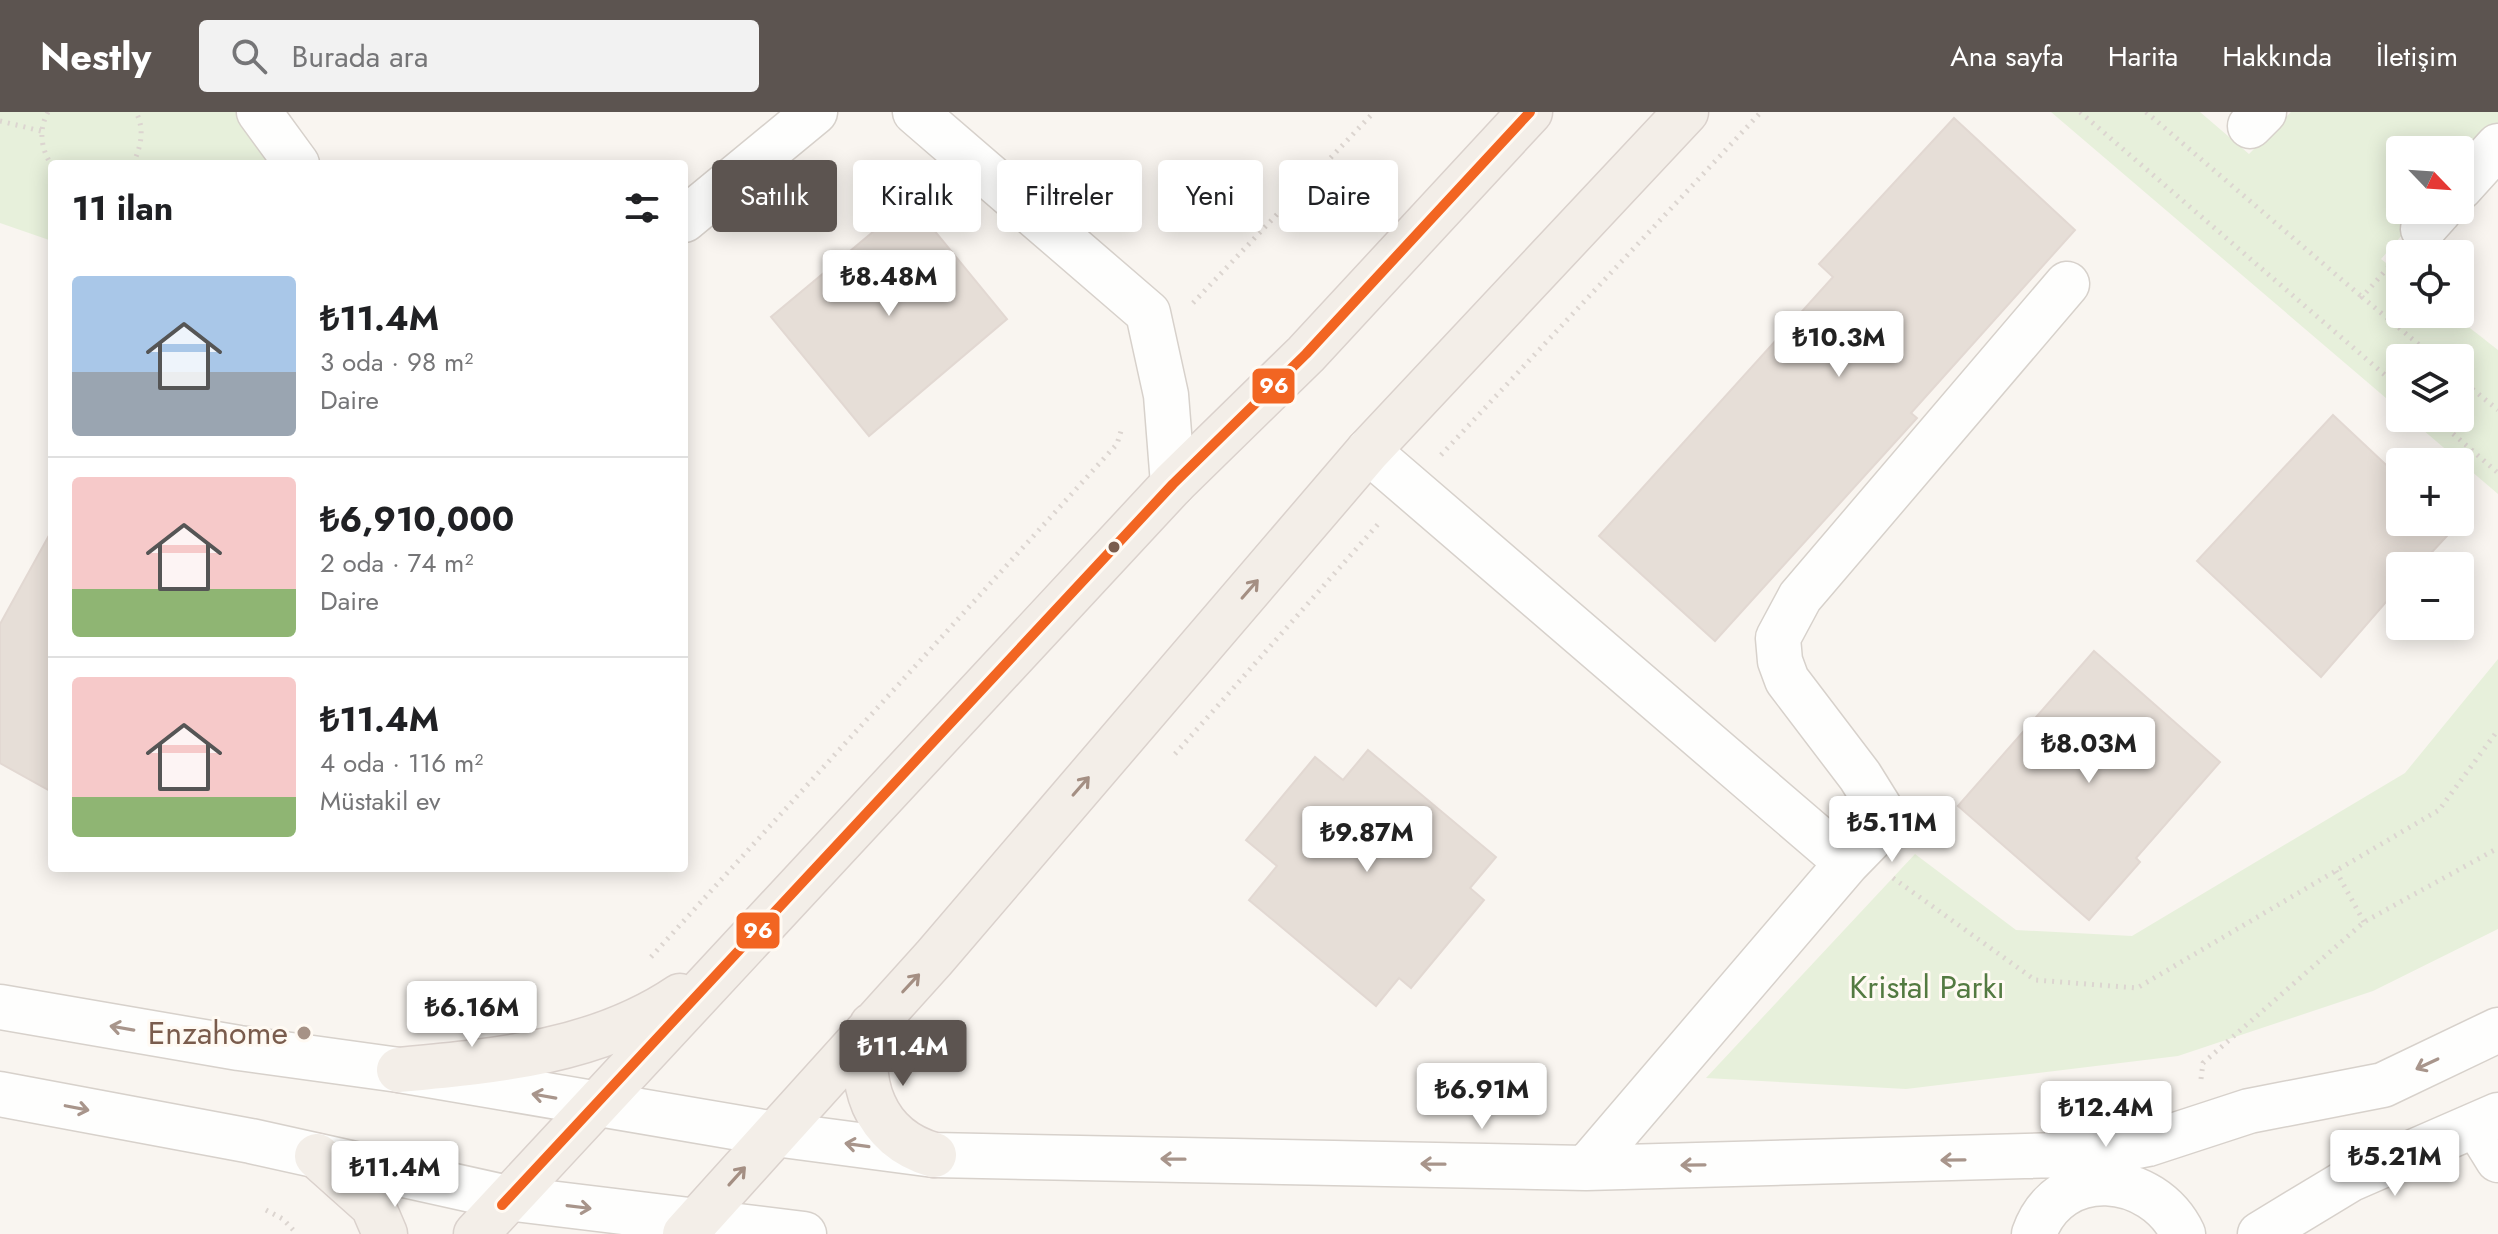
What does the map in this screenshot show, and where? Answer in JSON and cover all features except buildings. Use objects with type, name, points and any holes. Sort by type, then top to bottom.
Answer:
[{"type":"main road","points":[[476,1234],[1173,484],[1306,354],[1530,112]]},
{"type":"main road","points":[[691,1227],[934,958],[1368,451],[1686,112]]},
{"type":"main road","points":[[399,1070],[480,1062],[578,1045],[655,1013],[697,984],[744,944]]},
{"type":"main road","points":[[872,1025],[864,1050],[870,1101],[904,1140],[934,1155]]},
{"type":"main road","points":[[317,1156],[373,1206],[385,1234]]},
{"type":"street","points":[[259,112],[294,160]]},
{"type":"street","points":[[688,217],[815,112]]},
{"type":"street","points":[[915,112],[1148,313],[1166,395],[1173,484]]},
{"type":"street","points":[[2474,173],[2498,146]]},
{"type":"street","points":[[1586,1168],[1852,858],[1888,821],[1860,776],[1787,680],[1780,661],[1778,638],[1800,597],[2067,284]]},
{"type":"street","points":[[1368,451],[1852,858]]},
{"type":"street","points":[[0,1007],[775,1134],[934,1155],[1586,1168],[2097,1154],[2148,1144],[2249,1111],[2383,1085],[2498,1030]]},
{"type":"street","points":[[0,1094],[317,1156],[508,1198],[691,1227],[804,1234]]},
{"type":"street","points":[[2260,1234],[2351,1179],[2491,1134]]},
{"type":"street","points":[[2090,1185],[2148,1144]]},
{"type":"street","points":[[2034,1234],[2050,1207],[2068,1193],[2090,1185],[2114,1183],[2138,1188],[2159,1200],[2175,1218],[2183,1234]]},
{"type":"path","points":[[48,112],[41,131],[43,148],[49,160]]},
{"type":"path","points":[[135,160],[142,132],[136,112]]},
{"type":"path","points":[[1154,343],[1374,112]]},
{"type":"path","points":[[1167,762],[1410,489],[1761,112]]},
{"type":"path","points":[[2080,112],[2386,376]]},
{"type":"path","points":[[2146,112],[2418,344]]},
{"type":"path","points":[[0,121],[41,131]]},
{"type":"path","points":[[2362,297],[2421,231]]},
{"type":"path","points":[[2474,390],[2498,410]]},
{"type":"path","points":[[640,969],[1117,444],[1122,429]]},
{"type":"path","points":[[2451,432],[2498,473]]},
{"type":"path","points":[[1852,858],[2035,980],[2137,988],[2439,810],[2498,730]]},
{"type":"path","points":[[2193,1130],[2203,1063],[2364,922],[2498,848]]},
{"type":"path","points":[[2336,871],[2364,922]]},
{"type":"path","points":[[266,1210],[283,1219],[297,1234]]},
{"type":"green space","points":[[0,112],[241,112],[274,160],[48,160],[48,240],[0,223]]},
{"type":"green space","points":[[2051,112],[2200,112],[2249,154],[2291,112],[2498,112],[2498,125],[2474,153],[2474,136],[2386,136],[2386,224],[2412,224],[2398,240],[2386,240],[2386,253],[2381,259],[2386,263],[2386,328],[2470,328],[2498,350],[2498,494],[2474,474],[2474,448],[2444,448],[2425,432],[2474,432],[2474,344],[2386,344],[2386,398]]},
{"type":"green space","name":"Kristal Parkı","points":[[2498,659],[2498,929],[2373,991],[2178,1056],[1906,1089],[1706,1078],[1915,854],[2016,930],[2132,936],[2405,773]]},
{"type":"transit line","name":"96","points":[[502,1205],[1173,484],[1306,354],[1530,112]]},
{"type":"place","name":"Enzahome","points":[[304,1033]]}]
